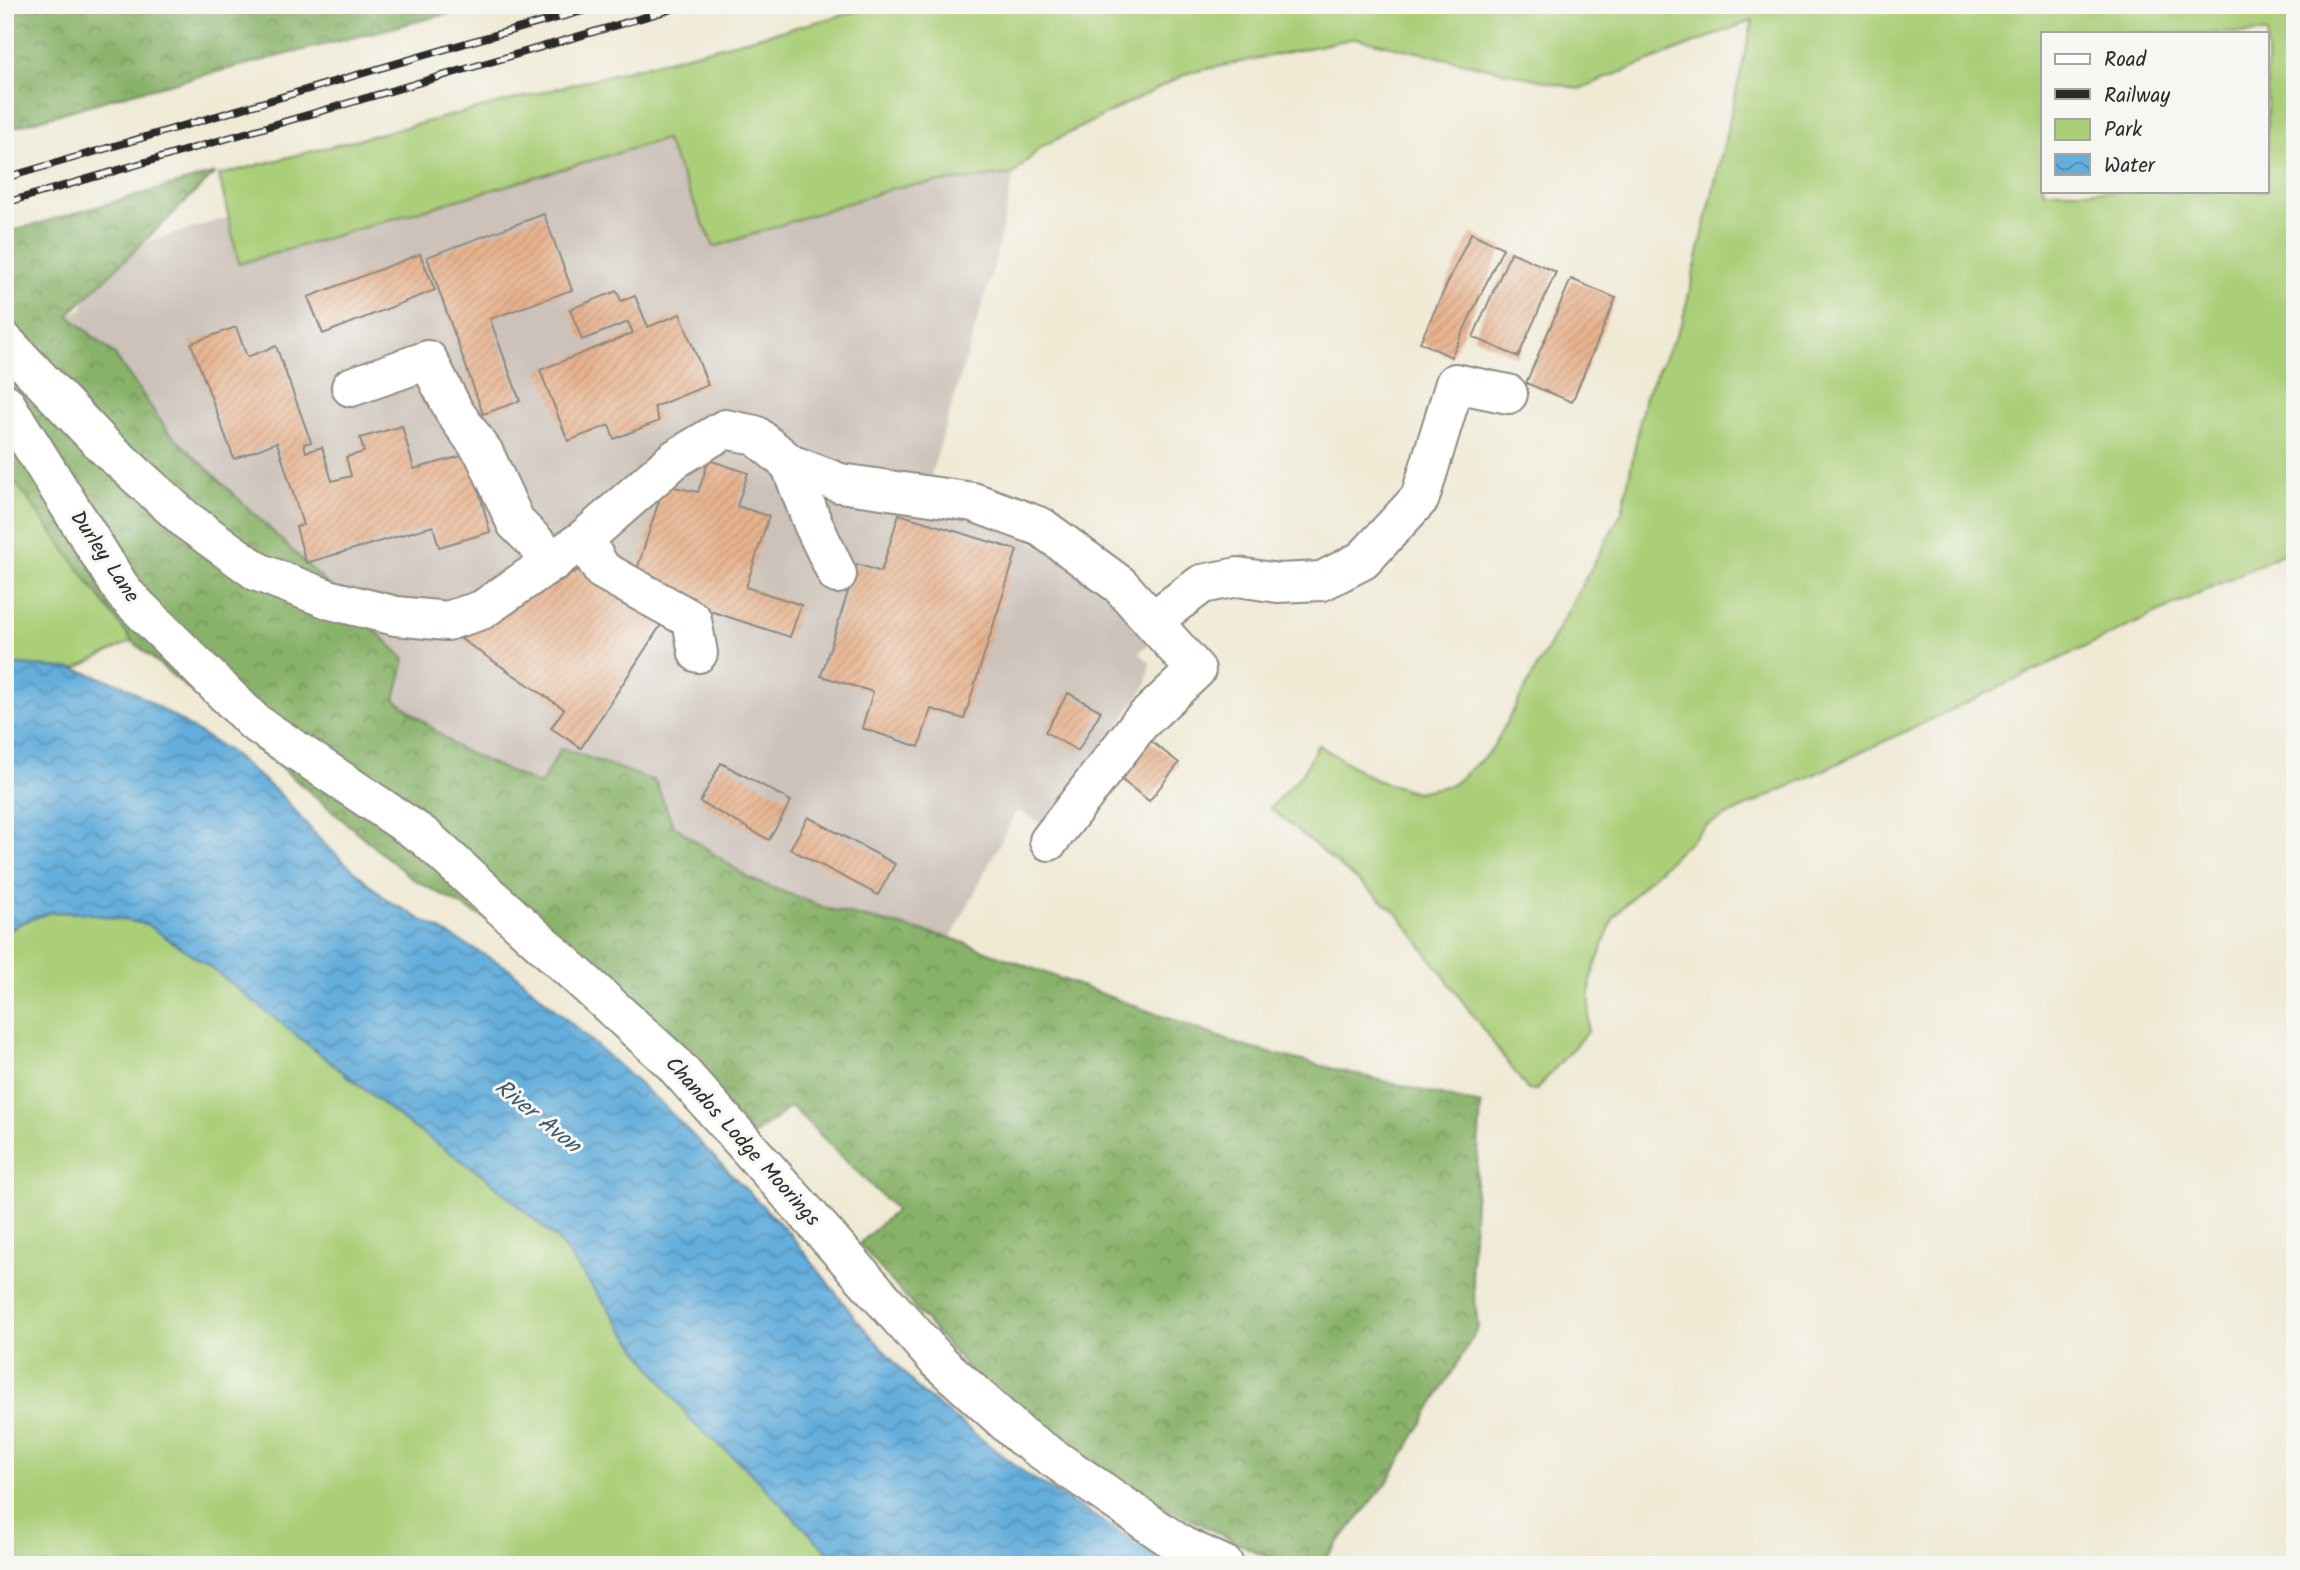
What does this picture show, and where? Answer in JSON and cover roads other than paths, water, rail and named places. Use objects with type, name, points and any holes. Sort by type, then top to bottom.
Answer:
[{"type":"street","points":[[5,342],[102,444],[186,520],[258,572],[331,600],[396,616],[447,621],[482,610],[584,539],[676,459],[725,429],[755,435],[790,464],[840,483],[973,502],[1041,527],[1120,585],[1196,670],[1140,723],[1049,841]]},
{"type":"street","points":[[351,387],[428,360],[455,413],[484,453],[516,523],[554,561]]},
{"type":"street","points":[[1152,621],[1202,584],[1238,577],[1278,583],[1322,582],[1363,560],[1420,498],[1455,383],[1508,394]]},
{"type":"street","name":"Durley Lane","points":[[5,403],[124,593],[254,722]]},
{"type":"street","points":[[790,464],[813,524],[837,574]]},
{"type":"street","points":[[584,539],[602,570],[692,620],[698,653]]},
{"type":"street","name":"Chandos Lodge Moorings","points":[[254,722],[425,837],[672,1062],[939,1362],[1021,1436],[1182,1546],[1224,1565]]},
{"type":"water","name":"River Avon","points":[[5,664],[75,669],[123,685],[230,752],[280,794],[321,841],[387,900],[510,969],[663,1105],[790,1234],[857,1320],[920,1391],[1026,1474],[1123,1534],[1184,1565],[840,1565],[745,1467],[692,1422],[557,1239],[483,1175],[408,1124],[214,970],[146,924],[86,913],[51,912],[21,923],[5,933]]},
{"type":"railway","points":[[5,178],[605,5]]},
{"type":"railway","points":[[5,203],[686,5]]}]
